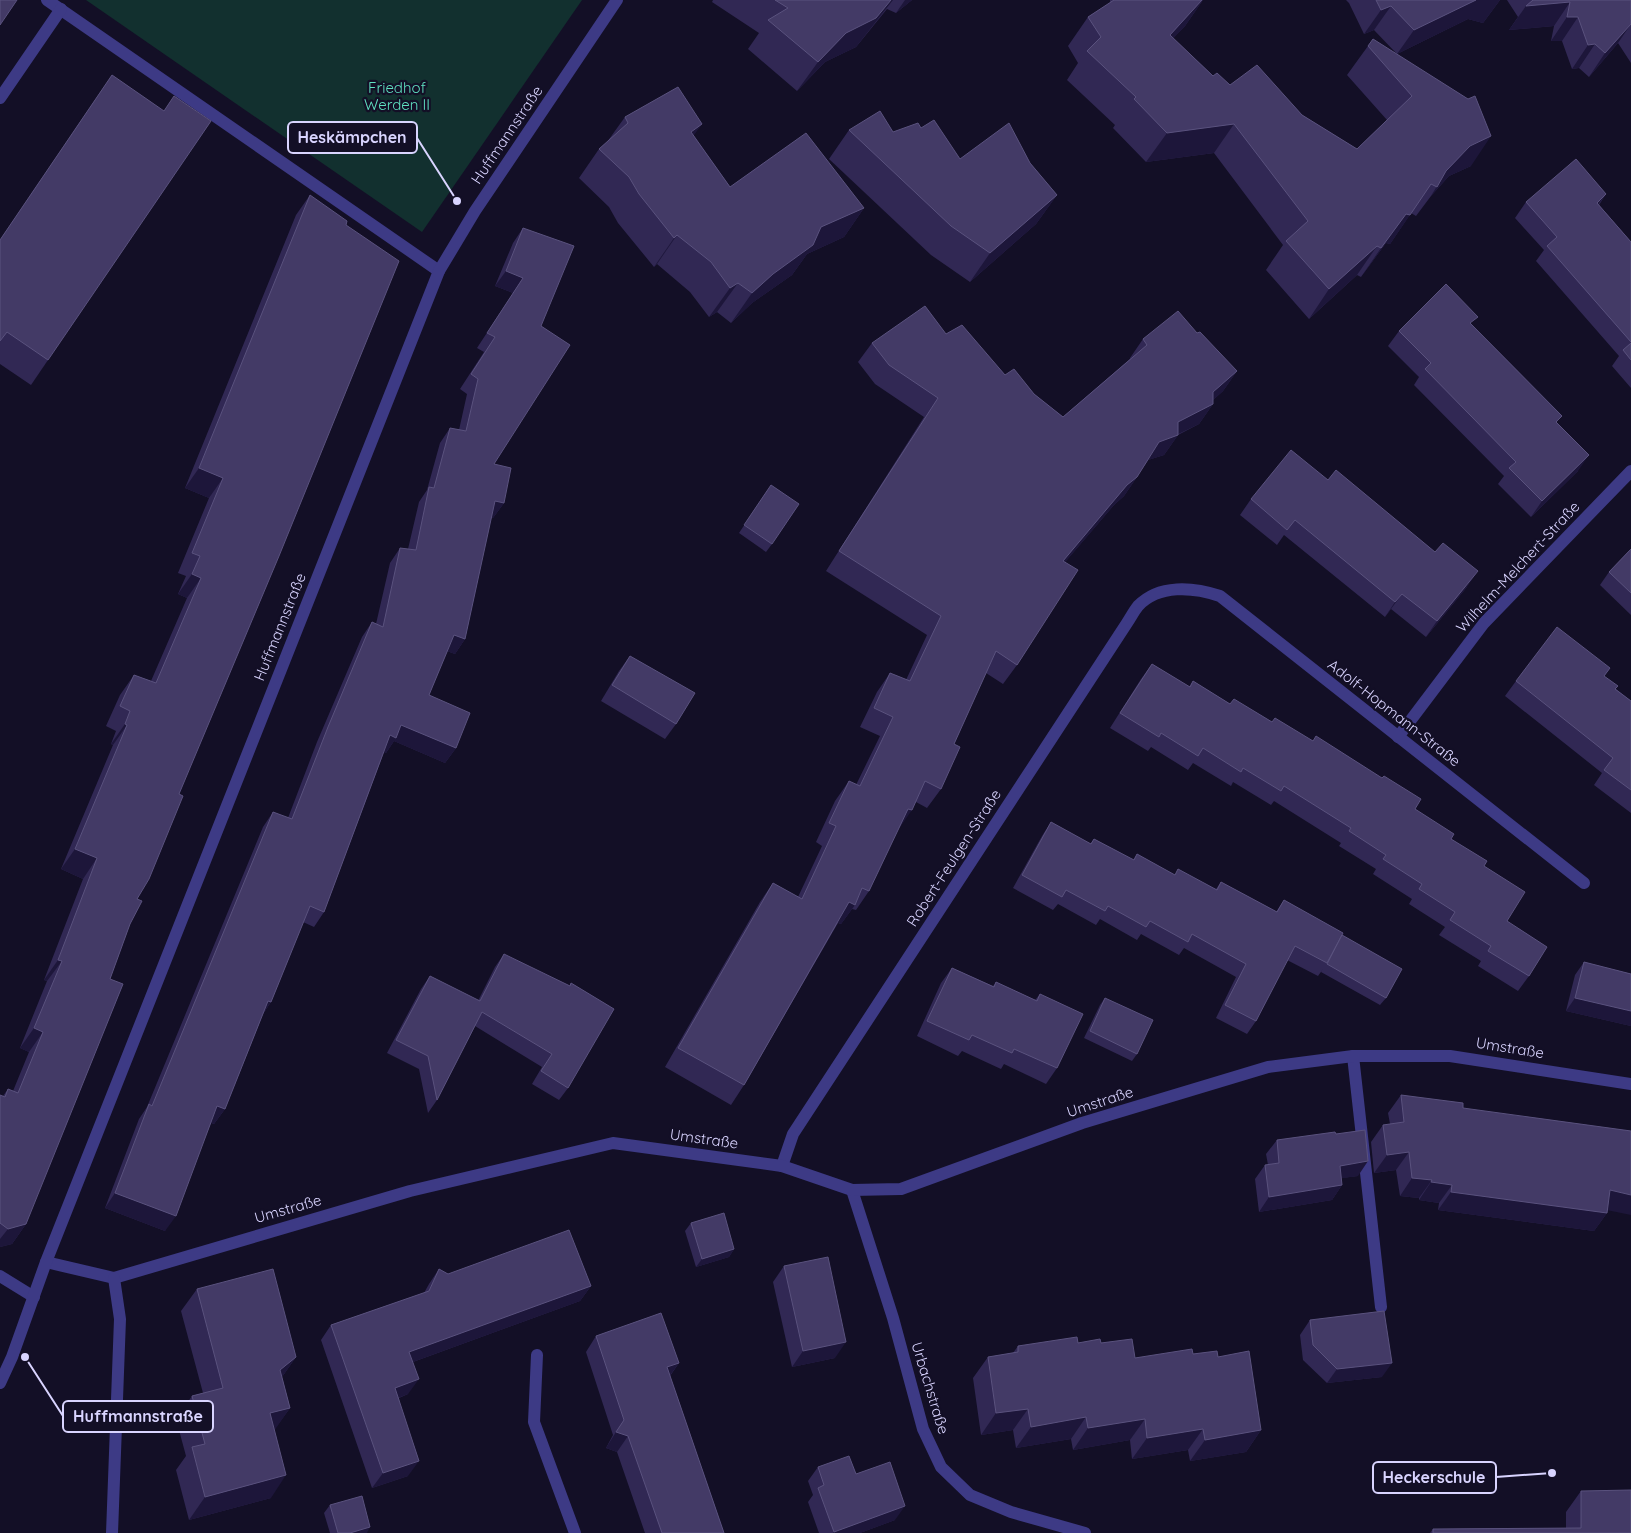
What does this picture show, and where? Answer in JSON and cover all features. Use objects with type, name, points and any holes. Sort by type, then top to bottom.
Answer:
[{"type":"street","points":[[47,0],[439,271]]},
{"type":"street","name":"Huffmannstraße","points":[[0,1383],[12,1357],[46,1262],[439,271],[476,211],[617,0]]},
{"type":"street","points":[[0,98],[60,9]]},
{"type":"street","name":"Wilhelm-Melchert-Straße","points":[[1398,737],[1484,623],[1631,471]]},
{"type":"street","name":"Adolf-Hopmann-Straße","points":[[1175,590],[1189,589],[1220,596],[1584,884]]},
{"type":"street","name":"Robert-Feulgen-Straße","points":[[782,1166],[793,1134],[1138,606],[1149,598],[1163,592],[1175,590]]},
{"type":"street","points":[[1352,1056],[1381,1307]]},
{"type":"street","name":"Umstraße","points":[[46,1262],[114,1278],[410,1191],[613,1143],[782,1166],[852,1190],[901,1190],[1082,1123],[1268,1067],[1352,1056],[1450,1056],[1631,1084]]},
{"type":"street","name":"Urbachstraße","points":[[852,1190],[893,1318],[923,1429],[941,1467],[970,1496],[1011,1512],[1085,1533]]},
{"type":"street","points":[[0,1276],[34,1297]]},
{"type":"street","points":[[112,1533],[120,1319],[114,1278]]},
{"type":"street","points":[[537,1355],[534,1422],[575,1533]]},
{"type":"green space","name":"Friedhof Werden II","points":[[86,0],[582,0],[422,232]]},
{"type":"building","points":[[0,0],[17,0],[0,25]]},
{"type":"building","points":[[775,0],[891,0],[876,18],[846,33],[818,62],[768,20],[788,8]]},
{"type":"building","points":[[1114,0],[1202,0],[1170,35],[1213,76],[1217,73],[1230,85],[1257,65],[1302,115],[1357,149],[1412,96],[1368,46],[1373,39],[1468,99],[1475,96],[1491,136],[1470,146],[1446,171],[1437,187],[1431,184],[1410,215],[1406,214],[1381,248],[1377,246],[1329,289],[1286,241],[1308,221],[1234,124],[1167,133],[1134,99],[1136,97],[1087,51],[1101,37],[1088,17]]},
{"type":"building","points":[[1376,0],[1476,0],[1414,30],[1391,6],[1381,10]]},
{"type":"building","points":[[1533,0],[1631,0],[1631,24],[1605,53],[1595,44],[1588,45],[1578,17],[1567,17],[1570,2],[1526,6]]},
{"type":"building","points":[[112,75],[164,111],[174,96],[211,121],[48,360],[7,332],[0,341],[0,240]]},
{"type":"building","points":[[678,87],[702,124],[691,132],[730,187],[806,133],[864,208],[821,227],[813,245],[773,274],[752,293],[738,283],[730,288],[711,262],[677,235],[674,238],[639,194],[629,177],[599,149],[628,123],[625,117]]},
{"type":"building","points":[[880,111],[893,132],[918,123],[921,128],[934,120],[960,159],[1009,123],[1030,163],[1057,195],[990,253],[951,226],[849,130]]},
{"type":"building","points":[[1576,159],[1606,194],[1597,203],[1631,242],[1631,342],[1547,246],[1557,237],[1526,202]]},
{"type":"building","points":[[310,195],[347,221],[346,225],[399,261],[279,556],[179,794],[183,796],[149,879],[137,899],[142,901],[130,924],[110,979],[123,984],[26,1224],[8,1229],[0,1223],[0,1095],[5,1097],[8,1089],[18,1093],[43,1032],[34,1028],[62,961],[58,960],[97,858],[75,849],[127,725],[125,724],[130,711],[120,706],[134,675],[156,683],[201,578],[192,574],[200,556],[192,553],[223,478],[199,468]]},
{"type":"building","points":[[523,228],[574,246],[541,326],[570,345],[494,464],[511,468],[504,503],[495,501],[465,639],[454,635],[429,695],[470,713],[456,748],[401,725],[396,738],[390,735],[324,912],[310,906],[271,1002],[268,1001],[225,1109],[217,1106],[176,1216],[115,1193],[149,1104],[152,1106],[273,812],[292,819],[372,622],[383,627],[400,548],[416,550],[429,487],[434,488],[450,428],[466,431],[478,379],[471,374],[495,337],[487,333],[523,278],[506,271]]},
{"type":"building","points":[[1446,284],[1478,317],[1470,323],[1562,416],[1556,422],[1589,455],[1542,501],[1509,468],[1516,462],[1425,369],[1431,363],[1399,331]]},
{"type":"building","points":[[925,306],[946,334],[962,325],[1005,375],[1014,369],[1034,394],[1063,417],[1147,345],[1143,339],[1178,311],[1197,333],[1200,332],[1237,371],[1213,392],[1213,404],[1178,422],[1178,435],[1159,442],[1137,477],[1127,485],[1063,561],[1078,570],[1017,665],[996,651],[954,744],[960,747],[941,789],[925,781],[912,810],[908,809],[869,891],[862,888],[855,905],[849,902],[744,1085],[678,1048],[773,883],[802,899],[836,826],[829,823],[849,781],[860,786],[893,717],[874,708],[890,673],[910,681],[941,616],[839,551],[938,398],[889,365],[872,343]]},
{"type":"building","points":[[1631,343],[1631,360],[1623,350]]},
{"type":"building","points":[[1291,450],[1328,480],[1336,470],[1435,552],[1443,543],[1478,571],[1437,621],[1402,594],[1395,602],[1295,520],[1287,530],[1251,499]]},
{"type":"building","points":[[771,485],[799,504],[772,544],[744,525]]},
{"type":"building","points":[[1631,549],[1631,593],[1609,572]]},
{"type":"building","points":[[1557,627],[1610,668],[1604,676],[1618,686],[1615,689],[1631,701],[1631,790],[1604,770],[1613,758],[1516,681]]},
{"type":"building","points":[[630,656],[695,693],[676,724],[612,685]]},
{"type":"building","points":[[1152,664],[1190,687],[1193,681],[1230,704],[1234,699],[1272,722],[1275,718],[1313,741],[1316,736],[1382,778],[1384,776],[1421,799],[1415,809],[1454,834],[1451,839],[1487,861],[1484,866],[1525,892],[1507,921],[1547,947],[1529,976],[1488,951],[1491,946],[1450,920],[1455,912],[1419,889],[1422,884],[1383,859],[1386,855],[1349,831],[1351,828],[1284,786],[1281,791],[1243,768],[1241,772],[1203,748],[1198,756],[1161,733],[1159,737],[1120,713]]},
{"type":"building","points":[[1051,822],[1091,844],[1094,839],[1134,860],[1137,854],[1175,875],[1178,869],[1217,890],[1221,882],[1277,912],[1284,900],[1343,933],[1327,963],[1295,946],[1256,1021],[1225,1005],[1246,964],[1192,934],[1188,942],[1150,921],[1146,927],[1108,906],[1105,911],[1066,890],[1062,897],[1022,875]]},
{"type":"building","points":[[1342,935],[1402,969],[1386,998],[1327,964]]},
{"type":"building","points":[[504,954],[570,986],[571,983],[614,1009],[568,1088],[541,1071],[552,1054],[482,1012],[437,1100],[428,1056],[396,1040],[430,976],[480,1001]]},
{"type":"building","points":[[1584,962],[1631,974],[1631,1011],[1575,998]]},
{"type":"building","points":[[952,968],[994,987],[996,982],[1037,1001],[1040,994],[1083,1014],[1057,1068],[1014,1049],[1012,1053],[972,1035],[969,1040],[927,1021]]},
{"type":"building","points":[[1105,998],[1153,1020],[1137,1054],[1090,1031]]},
{"type":"building","points":[[1401,1095],[1463,1103],[1463,1108],[1631,1131],[1631,1195],[1610,1190],[1607,1213],[1451,1192],[1452,1185],[1412,1178],[1409,1152],[1387,1155],[1383,1125],[1404,1122]]},
{"type":"building","points":[[1365,1130],[1368,1161],[1340,1166],[1342,1185],[1269,1197],[1265,1165],[1279,1163],[1277,1140]]},
{"type":"building","points":[[724,1213],[734,1249],[702,1259],[691,1223]]},
{"type":"building","points":[[569,1230],[591,1286],[409,1352],[419,1379],[395,1388],[419,1461],[383,1473],[331,1325],[429,1291],[439,1269],[448,1274]]},
{"type":"building","points":[[828,1257],[846,1342],[803,1351],[784,1266]]},
{"type":"building","points":[[273,1269],[296,1357],[280,1370],[290,1408],[270,1413],[286,1475],[205,1497],[192,1447],[205,1444],[192,1396],[223,1388],[197,1289]]},
{"type":"building","points":[[1384,1311],[1392,1363],[1337,1369],[1313,1345],[1310,1320]]},
{"type":"building","points":[[661,1313],[679,1363],[667,1367],[724,1533],[662,1533],[628,1436],[616,1432],[624,1420],[596,1336]]},
{"type":"building","points":[[1077,1337],[1078,1343],[1100,1339],[1101,1343],[1132,1339],[1135,1358],[1192,1349],[1193,1354],[1217,1351],[1218,1357],[1249,1351],[1261,1430],[1205,1440],[1203,1429],[1147,1438],[1145,1419],[1088,1428],[1086,1417],[1031,1427],[1028,1409],[996,1413],[988,1357],[1018,1352],[1018,1346]]},
{"type":"building","points":[[849,1456],[856,1474],[890,1462],[905,1506],[834,1532],[818,1488],[824,1485],[818,1467]]},
{"type":"building","points":[[1631,1490],[1631,1533],[1433,1533],[1433,1529],[1581,1528],[1581,1491]]},
{"type":"building","points":[[362,1496],[370,1527],[350,1533],[338,1533],[330,1505]]},
{"type":"place","name":"Heskämpchen","points":[[457,201]]},
{"type":"place","name":"Huffmannstraße","points":[[25,1357]]},
{"type":"place","name":"Heckerschule","points":[[1552,1473]]}]
